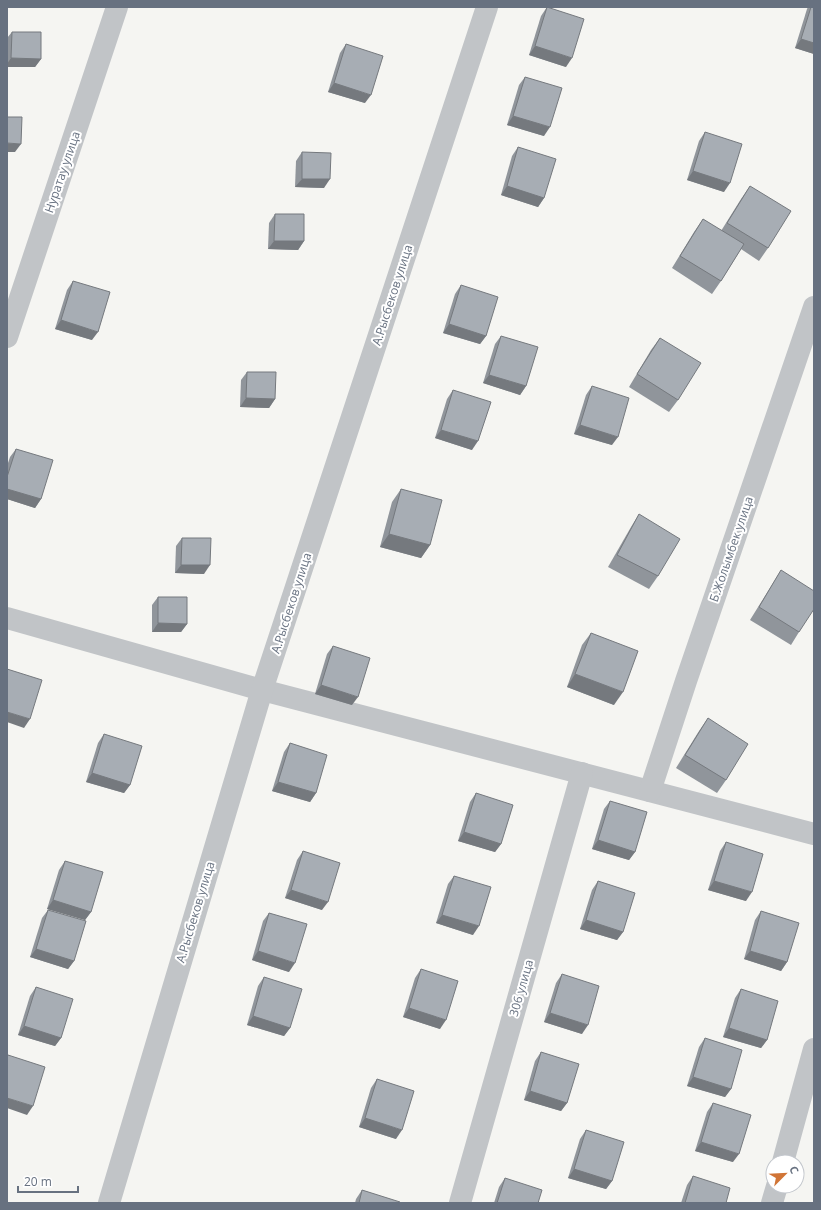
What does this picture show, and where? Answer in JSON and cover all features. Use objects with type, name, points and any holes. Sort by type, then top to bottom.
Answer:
[{"type":"street","name":"Нуратау улица","points":[[7,337],[118,7]]},
{"type":"street","name":"А.Рысбеков улица","points":[[109,1203],[262,690],[487,7]]},
{"type":"street","name":"Б.Жолымбек улица","points":[[650,791],[688,673],[814,308]]},
{"type":"street","points":[[7,618],[262,690],[814,834]]},
{"type":"street","name":"306 улица","points":[[460,1203],[582,774]]},
{"type":"street","points":[[786,1154],[814,1049]]},
{"type":"building","points":[[547,7],[584,19],[572,58],[535,46]]},
{"type":"building","points":[[811,7],[814,7],[814,43],[801,39]]},
{"type":"building","points":[[12,32],[41,32],[41,59],[11,58]]},
{"type":"building","points":[[346,44],[383,56],[371,95],[334,83]]},
{"type":"building","points":[[525,77],[562,88],[550,127],[513,116]]},
{"type":"building","points":[[7,117],[22,117],[21,144],[7,143]]},
{"type":"building","points":[[705,132],[742,144],[730,183],[693,171]]},
{"type":"building","points":[[518,147],[556,159],[544,198],[507,186]]},
{"type":"building","points":[[302,152],[331,153],[330,179],[302,179]]},
{"type":"building","points":[[750,186],[791,211],[768,248],[727,223]]},
{"type":"building","points":[[275,214],[304,214],[304,241],[274,241]]},
{"type":"building","points":[[703,219],[744,244],[721,281],[680,256]]},
{"type":"building","points":[[73,281],[110,292],[98,332],[61,320]]},
{"type":"building","points":[[461,285],[498,297],[486,336],[449,324]]},
{"type":"building","points":[[501,336],[538,347],[526,386],[489,375]]},
{"type":"building","points":[[660,338],[701,363],[678,400],[637,374]]},
{"type":"building","points":[[247,372],[276,372],[275,399],[246,398]]},
{"type":"building","points":[[592,386],[629,398],[618,437],[580,425]]},
{"type":"building","points":[[453,390],[491,402],[478,441],[441,430]]},
{"type":"building","points":[[16,449],[53,460],[41,499],[7,489],[7,477]]},
{"type":"building","points":[[401,489],[442,500],[430,545],[389,534]]},
{"type":"building","points":[[639,514],[680,539],[658,576],[617,555]]},
{"type":"building","points":[[182,538],[211,538],[210,565],[181,565]]},
{"type":"building","points":[[781,570],[814,591],[814,609],[799,632],[759,607]]},
{"type":"building","points":[[158,597],[187,597],[187,624],[158,623]]},
{"type":"building","points":[[591,633],[638,651],[623,692],[575,674]]},
{"type":"building","points":[[333,646],[370,658],[358,697],[321,685]]},
{"type":"building","points":[[7,669],[42,680],[30,719],[7,712]]},
{"type":"building","points":[[708,718],[748,744],[726,780],[685,755]]},
{"type":"building","points":[[104,734],[142,746],[130,785],[92,773]]},
{"type":"building","points":[[290,743],[327,755],[316,793],[278,782]]},
{"type":"building","points":[[476,793],[513,805],[501,844],[464,832]]},
{"type":"building","points":[[610,801],[647,812],[635,852],[598,840]]},
{"type":"building","points":[[726,842],[763,854],[752,892],[714,881]]},
{"type":"building","points":[[303,851],[340,863],[328,902],[291,890]]},
{"type":"building","points":[[65,861],[103,872],[91,912],[53,900]]},
{"type":"building","points":[[454,876],[491,887],[479,926],[442,915]]},
{"type":"building","points":[[598,881],[635,893],[623,932],[586,920]]},
{"type":"building","points":[[48,910],[86,921],[74,961],[36,949]]},
{"type":"building","points":[[761,911],[799,923],[787,962],[750,951]]},
{"type":"building","points":[[269,913],[307,924],[295,963],[258,951]]},
{"type":"building","points":[[421,969],[458,981],[446,1020],[409,1008]]},
{"type":"building","points":[[562,974],[599,986],[588,1025],[550,1013]]},
{"type":"building","points":[[264,977],[302,989],[290,1028],[253,1016]]},
{"type":"building","points":[[36,987],[73,999],[61,1038],[24,1026]]},
{"type":"building","points":[[741,989],[778,1001],[767,1040],[729,1028]]},
{"type":"building","points":[[705,1038],[742,1050],[731,1089],[693,1077]]},
{"type":"building","points":[[541,1052],[579,1064],[567,1103],[530,1091]]},
{"type":"building","points":[[8,1055],[45,1067],[33,1106],[7,1098]]},
{"type":"building","points":[[377,1079],[414,1091],[402,1130],[365,1118]]},
{"type":"building","points":[[713,1103],[751,1115],[739,1154],[701,1142]]},
{"type":"building","points":[[586,1130],[624,1142],[612,1181],[574,1169]]},
{"type":"building","points":[[693,1176],[730,1188],[726,1203],[685,1203]]},
{"type":"building","points":[[505,1178],[542,1190],[538,1203],[497,1203]]},
{"type":"building","points":[[362,1190],[400,1202],[400,1203],[359,1203]]}]
